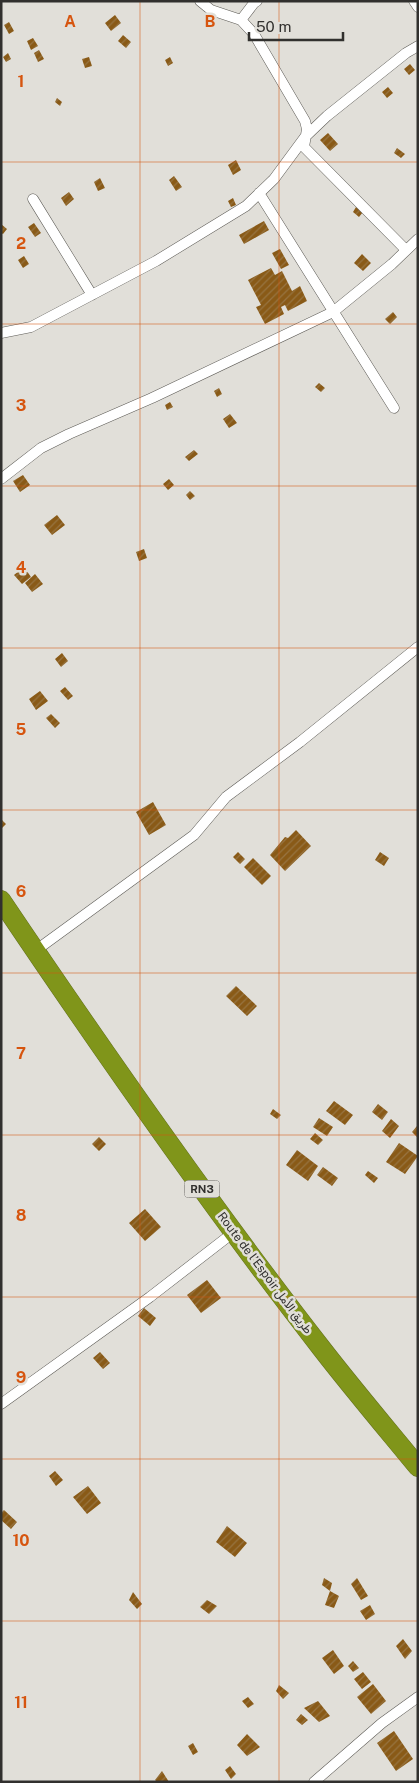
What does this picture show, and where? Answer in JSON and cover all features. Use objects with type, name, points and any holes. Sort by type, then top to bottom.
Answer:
[{"type":"highway","name":"Route de l’Espoir طريق الأمل","points":[[1,900],[99,1045],[234,1232],[323,1350],[418,1466]]},
{"type":"street","points":[[200,1],[211,10],[241,20],[254,34],[305,121],[307,128],[304,146],[406,250]]},
{"type":"street","points":[[241,20],[257,1]]},
{"type":"street","points":[[414,1],[418,7]]},
{"type":"street","points":[[1,333],[31,328],[156,261],[246,206],[274,179],[305,137],[334,110],[406,53],[418,46]]},
{"type":"street","points":[[259,193],[394,408]]},
{"type":"street","points":[[33,198],[92,295]]},
{"type":"street","points":[[1,479],[41,448],[152,398],[333,312],[392,264],[418,239]]},
{"type":"street","points":[[35,951],[194,835],[226,797],[300,742],[418,648]]},
{"type":"street","points":[[1,1404],[150,1297],[234,1232]]},
{"type":"street","points":[[314,1782],[382,1723],[418,1697]]},
{"type":"building","points":[[115,15],[121,23],[111,31],[105,23]]},
{"type":"building","points":[[9,22],[14,31],[9,34],[4,25]]},
{"type":"building","points":[[123,35],[131,42],[126,48],[118,41]]},
{"type":"building","points":[[33,38],[38,46],[31,50],[27,41]]},
{"type":"building","points":[[39,50],[44,59],[38,62],[34,53]]},
{"type":"building","points":[[8,53],[11,59],[6,62],[3,57]]},
{"type":"building","points":[[89,57],[92,66],[85,68],[82,59]]},
{"type":"building","points":[[170,57],[173,63],[168,66],[165,60]]},
{"type":"building","points":[[410,64],[415,70],[409,75],[404,69]]},
{"type":"building","points":[[388,87],[393,93],[387,98],[382,92]]},
{"type":"building","points":[[57,98],[62,102],[60,106],[55,102]]},
{"type":"building","points":[[328,133],[338,144],[330,151],[320,140]]},
{"type":"building","points":[[397,148],[405,154],[401,158],[394,153]]},
{"type":"building","points":[[236,160],[241,170],[233,175],[228,165]]},
{"type":"building","points":[[174,176],[182,187],[176,191],[169,180]]},
{"type":"building","points":[[100,178],[105,188],[98,191],[94,182]]},
{"type":"building","points":[[69,192],[74,199],[66,206],[61,198]]},
{"type":"building","points":[[233,198],[236,205],[231,207],[228,201]]},
{"type":"building","points":[[356,207],[363,212],[359,217],[353,212]]},
{"type":"building","points":[[264,221],[269,230],[244,244],[239,235]]},
{"type":"building","points":[[34,223],[41,233],[35,237],[28,227]]},
{"type":"building","points":[[1,224],[7,229],[3,234],[1,233]]},
{"type":"building","points":[[280,249],[289,265],[281,269],[272,253]]},
{"type":"building","points":[[362,254],[371,263],[363,271],[354,263]]},
{"type":"building","points":[[24,256],[29,264],[23,268],[18,260]]},
{"type":"building","points":[[271,268],[275,275],[282,271],[292,291],[300,286],[307,301],[288,311],[285,305],[281,307],[284,314],[265,324],[256,307],[261,305],[248,280]]},
{"type":"building","points":[[393,312],[397,317],[390,324],[385,319]]},
{"type":"building","points":[[319,383],[325,388],[321,392],[315,387]]},
{"type":"building","points":[[219,388],[222,394],[217,397],[214,391]]},
{"type":"building","points":[[170,402],[173,407],[167,410],[165,405]]},
{"type":"building","points":[[230,414],[237,423],[229,428],[223,419]]},
{"type":"building","points":[[194,450],[198,454],[189,461],[185,457]]},
{"type":"building","points":[[23,475],[30,485],[20,492],[13,481]]},
{"type":"building","points":[[169,479],[174,485],[168,490],[163,484]]},
{"type":"building","points":[[190,491],[195,496],[190,500],[186,495]]},
{"type":"building","points":[[57,515],[65,525],[52,535],[44,525]]},
{"type":"building","points":[[144,549],[147,558],[139,561],[136,552]]},
{"type":"building","points":[[24,567],[31,577],[22,584],[14,575]]},
{"type":"building","points":[[35,574],[43,584],[32,592],[25,583]]},
{"type":"building","points":[[62,653],[68,661],[61,667],[55,659]]},
{"type":"building","points":[[65,687],[73,696],[68,700],[60,691]]},
{"type":"building","points":[[40,691],[48,701],[36,710],[29,699]]},
{"type":"building","points":[[51,714],[60,723],[55,728],[46,718]]},
{"type":"building","points":[[153,802],[166,825],[149,835],[136,812]]},
{"type":"building","points":[[1,819],[6,824],[1,829]]},
{"type":"building","points":[[296,830],[311,846],[285,871],[270,855],[285,837],[288,838]]},
{"type":"building","points":[[238,852],[245,859],[240,864],[233,857]]},
{"type":"building","points":[[380,852],[389,858],[384,866],[375,860]]},
{"type":"building","points":[[253,858],[271,876],[262,885],[244,867]]},
{"type":"building","points":[[236,986],[257,1006],[247,1016],[226,996]]},
{"type":"building","points":[[334,1101],[353,1115],[345,1125],[326,1111]]},
{"type":"building","points":[[378,1104],[388,1112],[382,1120],[372,1112]]},
{"type":"building","points":[[273,1109],[281,1115],[277,1119],[270,1114]]},
{"type":"building","points":[[319,1118],[333,1127],[327,1136],[313,1127]]},
{"type":"building","points":[[391,1119],[399,1126],[390,1138],[382,1131]]},
{"type":"building","points":[[418,1127],[418,1138],[412,1132]]},
{"type":"building","points":[[315,1133],[323,1140],[318,1145],[310,1139]]},
{"type":"building","points":[[99,1137],[106,1144],[99,1151],[92,1144]]},
{"type":"building","points":[[399,1143],[418,1156],[405,1174],[386,1162]]},
{"type":"building","points":[[297,1150],[318,1166],[308,1181],[286,1165]]},
{"type":"building","points":[[323,1167],[338,1178],[332,1186],[317,1175]]},
{"type":"building","points":[[368,1171],[378,1178],[374,1183],[365,1175]]},
{"type":"building","points":[[145,1209],[161,1227],[145,1241],[129,1223]]},
{"type":"building","points":[[207,1280],[221,1298],[201,1313],[187,1295]]},
{"type":"building","points":[[144,1308],[156,1318],[150,1326],[138,1316]]},
{"type":"building","points":[[100,1352],[110,1363],[103,1369],[93,1358]]},
{"type":"building","points":[[55,1471],[63,1480],[56,1486],[49,1476]]},
{"type":"building","points":[[88,1486],[101,1503],[87,1514],[73,1497]]},
{"type":"building","points":[[4,1510],[17,1522],[11,1529],[1,1520],[1,1513]]},
{"type":"building","points":[[227,1526],[247,1543],[235,1557],[216,1542]]},
{"type":"building","points":[[324,1578],[332,1583],[330,1591],[322,1585]]},
{"type":"building","points":[[357,1578],[368,1596],[361,1600],[351,1584]]},
{"type":"building","points":[[330,1591],[339,1596],[334,1608],[325,1605]]},
{"type":"building","points":[[133,1592],[142,1604],[137,1609],[129,1600]]},
{"type":"building","points":[[207,1600],[217,1606],[209,1614],[200,1607]]},
{"type":"building","points":[[370,1605],[375,1614],[366,1620],[360,1611]]},
{"type":"building","points":[[403,1639],[412,1651],[405,1659],[396,1646]]},
{"type":"building","points":[[333,1650],[344,1666],[334,1674],[322,1658]]},
{"type":"building","points":[[353,1661],[359,1668],[353,1672],[348,1666]]},
{"type":"building","points":[[363,1672],[371,1682],[362,1689],[354,1679]]},
{"type":"building","points":[[373,1684],[386,1701],[371,1714],[357,1697]]},
{"type":"building","points":[[279,1685],[289,1693],[283,1699],[276,1691]]},
{"type":"building","points":[[248,1697],[254,1704],[248,1708],[242,1701]]},
{"type":"building","points":[[318,1701],[330,1716],[319,1722],[304,1708]]},
{"type":"building","points":[[301,1714],[308,1720],[302,1725],[296,1720]]},
{"type":"building","points":[[394,1731],[413,1759],[396,1771],[377,1743]]},
{"type":"building","points":[[247,1734],[260,1747],[247,1756],[237,1745]]},
{"type":"building","points":[[193,1743],[198,1752],[193,1755],[188,1746]]},
{"type":"building","points":[[230,1766],[236,1774],[231,1779],[225,1770]]},
{"type":"building","points":[[162,1771],[169,1782],[157,1782],[155,1780]]}]
